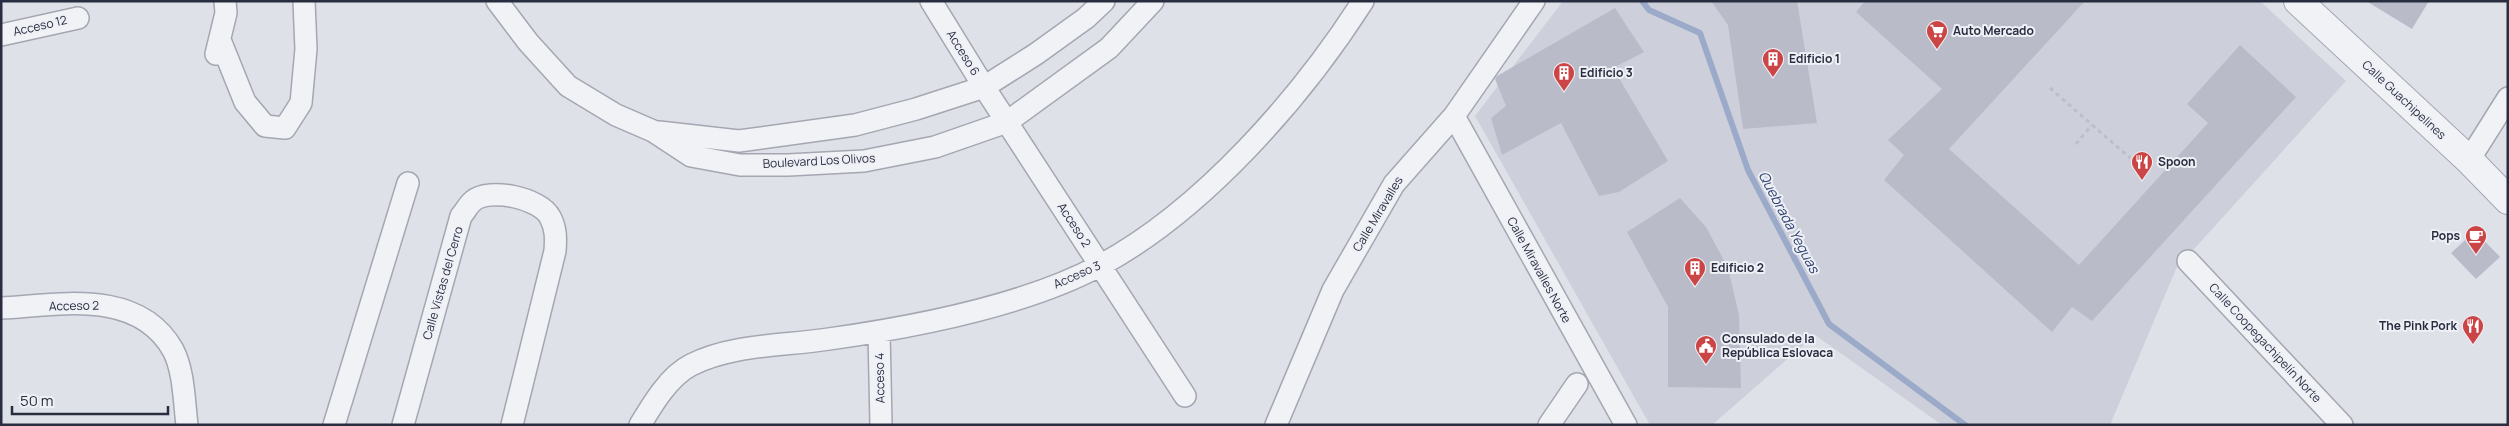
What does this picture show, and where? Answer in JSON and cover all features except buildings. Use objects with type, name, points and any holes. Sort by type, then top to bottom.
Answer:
[{"type":"street","points":[[213,64],[226,12],[225,1]]},
{"type":"street","points":[[220,40],[244,102],[265,126],[285,128],[301,103],[306,49],[304,1]]},
{"type":"street","name":"Boulevard Los Olivos","points":[[497,1],[528,42],[568,86],[616,115],[653,131],[691,156],[740,165],[788,165],[864,161],[935,147],[1002,113],[1109,48],[1154,1]]},
{"type":"street","name":"Acceso 6","points":[[931,1],[1002,113]]},
{"type":"street","name":"Boulevard Los Olivos","points":[[653,131],[739,141],[855,125],[916,110],[984,87],[1036,54],[1086,18],[1104,1]]},
{"type":"street","name":"Acceso 3","points":[[640,425],[656,397],[689,366],[717,354],[879,332],[976,311],[1059,284],[1100,266],[1151,235],[1212,182],[1258,136],[1348,25],[1363,1]]},
{"type":"street","name":"Calle Miravalles","points":[[1276,425],[1334,290],[1394,184],[1454,116],[1534,1]]},
{"type":"street","name":"Calle Guachipelines","points":[[2298,1],[2469,160],[2508,200]]},
{"type":"street","name":"Acceso 12","points":[[1,35],[78,18]]},
{"type":"street","points":[[2469,160],[2508,98]]},
{"type":"street","name":"Acceso 2","points":[[1002,113],[1185,396]]},
{"type":"street","name":"Calle Miravalles Norte","points":[[1454,116],[1626,425]]},
{"type":"street","points":[[334,425],[408,183]]},
{"type":"street","name":"Calle Vistas del Cerro","points":[[403,425],[461,216],[473,200],[490,194],[508,195],[539,206],[549,215],[556,233],[555,251],[512,425]]},
{"type":"street","name":"Calle Coopegachipelín Norte","points":[[2188,261],[2333,422]]},
{"type":"street","name":"Acceso 2","points":[[1,308],[96,304],[126,309],[153,326],[173,350],[180,370],[187,425]]},
{"type":"street","name":"Acceso 4","points":[[879,332],[881,425]]},
{"type":"street","points":[[1549,425],[1577,384]]},
{"type":"path","points":[[2050,88],[2130,158]]},
{"type":"path","points":[[2076,144],[2092,125]]},
{"type":"shaded area","points":[[1563,1],[2260,1],[2346,81],[2176,269],[2110,425],[1942,425],[1815,335],[1712,425],[1650,425],[1475,116]]},
{"type":"waterway","name":"Quebrada Yeguas","points":[[1642,1],[1649,10],[1700,33],[1748,170],[1829,324],[1965,425]]},
{"type":"place","name":"Auto Mercado","points":[[1937,50]]},
{"type":"place","name":"Edificio 1","points":[[1773,78]]},
{"type":"place","name":"Edificio 3","points":[[1564,92]]},
{"type":"place","name":"Spoon","points":[[2142,181]]},
{"type":"place","name":"Pops","points":[[2476,255]]},
{"type":"place","name":"Edificio 2","points":[[1695,287]]},
{"type":"place","name":"The Pink Pork","points":[[2473,345]]},
{"type":"place","name":"Consulado de la República Eslovaca","points":[[1706,365]]}]
